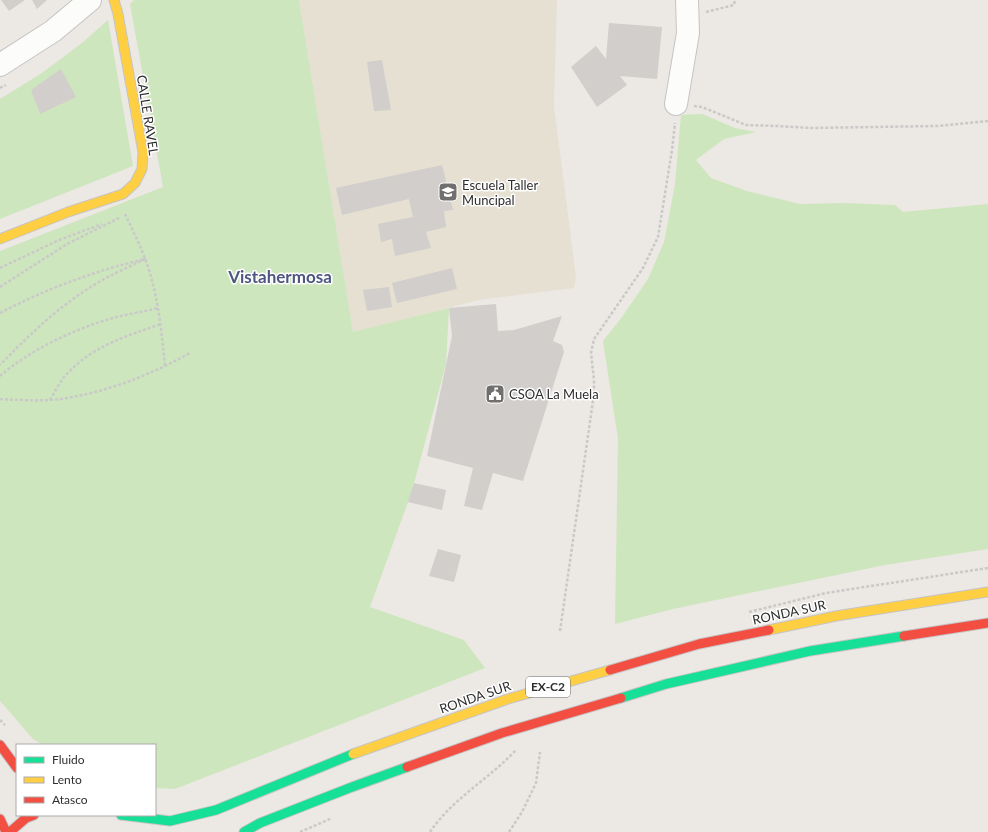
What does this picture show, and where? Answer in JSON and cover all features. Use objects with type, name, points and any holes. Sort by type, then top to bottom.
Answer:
[{"type":"main road","name":"CALLE RAVEL","points":[[0,239],[68,212],[123,194],[135,183],[142,169],[143,152],[120,22],[114,0]]},
{"type":"main road","name":"RONDA SUR","points":[[130,816],[170,820],[216,810],[347,756],[508,699],[699,644],[836,616],[988,592]]},
{"type":"main road","name":"EX-C2","points":[[244,832],[260,822],[502,733],[666,684],[810,651],[988,623]]},
{"type":"main road","points":[[0,745],[16,767]]},
{"type":"main road","points":[[10,832],[26,818],[31,816]]},
{"type":"main road","name":"EX-C2","points":[[121,816],[135,827]]},
{"type":"main road","points":[[0,819],[6,832]]},
{"type":"street","points":[[0,65],[53,31],[90,0]]},
{"type":"street","points":[[678,98],[688,33],[687,8]]},
{"type":"path","points":[[687,8],[734,5],[735,0]]},
{"type":"path","points":[[560,631],[594,394],[594,380],[590,353],[594,339],[643,268],[658,237],[672,150],[678,98],[746,125],[819,128],[938,126],[988,122]]},
{"type":"path","points":[[124,210],[150,273],[158,308],[166,367]]},
{"type":"path","points":[[0,268],[59,240],[126,215]]},
{"type":"path","points":[[0,287],[67,244],[126,215]]},
{"type":"path","points":[[0,313],[29,298],[68,282],[112,267],[145,259]]},
{"type":"path","points":[[0,365],[31,333],[63,306],[98,282],[145,259]]},
{"type":"path","points":[[0,376],[10,367],[45,346],[83,329],[113,318],[158,308]]},
{"type":"path","points":[[50,400],[64,377],[82,359],[110,343],[160,324]]},
{"type":"path","points":[[0,399],[36,401],[50,400],[105,389],[166,367],[190,354]]},
{"type":"path","points":[[430,832],[438,820],[517,750]]},
{"type":"path","points":[[509,832],[522,812],[536,783],[540,752]]},
{"type":"path","points":[[300,832],[333,818]]},
{"type":"shaded area","name":"Escuela Taller Muncipal","points":[[299,0],[557,0],[554,105],[576,278],[574,288],[479,300],[353,333]]},
{"type":"green space","points":[[134,0],[299,0],[353,332],[449,308],[446,364],[412,491],[370,607],[464,640],[485,668],[175,789],[156,788],[156,744],[41,744],[33,739],[0,701],[0,251],[163,187],[130,4]]},
{"type":"green space","points":[[108,20],[133,166],[0,219],[0,99],[42,73],[82,43]]},
{"type":"green space","points":[[702,114],[735,128],[756,132],[724,139],[696,160],[711,178],[747,191],[800,204],[844,203],[895,205],[903,212],[988,204],[988,549],[885,565],[673,609],[615,624],[618,439],[603,341],[622,317],[648,279],[664,242],[675,184],[681,115]]},
{"type":"building","points":[[1,0],[25,0],[9,11]]},
{"type":"building","points":[[32,0],[47,0],[37,9]]},
{"type":"building","points":[[609,23],[662,27],[657,79],[620,76],[627,85],[597,107],[571,67],[596,46],[606,59]]},
{"type":"building","points":[[382,60],[391,110],[374,111],[367,62]]},
{"type":"building","points":[[61,69],[76,97],[40,114],[31,90]]},
{"type":"building","points":[[442,165],[453,210],[444,211],[446,227],[426,232],[431,248],[395,256],[392,239],[381,242],[378,224],[413,217],[409,199],[342,215],[336,188]]},
{"type":"building","points":[[452,268],[457,289],[397,303],[392,283]]},
{"type":"building","points":[[389,287],[392,307],[367,311],[363,290]]},
{"type":"building","name":"CSOA La Muela","points":[[496,304],[498,331],[514,330],[562,316],[553,341],[562,345],[564,352],[523,481],[493,473],[482,510],[464,506],[473,468],[427,456],[452,336],[449,308]]},
{"type":"building","points":[[414,483],[446,490],[442,510],[408,502]]},
{"type":"building","points":[[438,549],[461,555],[454,582],[429,576]]},
{"type":"traffic: fast","points":[[621,698],[666,684],[810,651],[904,636]]},
{"type":"traffic: fast","points":[[129,816],[170,821],[216,810],[353,754]]},
{"type":"traffic: fast","points":[[244,832],[260,823],[407,767]]},
{"type":"traffic: slow","points":[[0,239],[68,212],[123,194],[135,183],[142,169],[143,152],[118,14],[114,0]]},
{"type":"traffic: slow","points":[[769,630],[836,616],[988,592]]},
{"type":"traffic: slow","points":[[353,754],[508,699],[610,670]]},
{"type":"traffic: jam","points":[[904,636],[988,623]]},
{"type":"traffic: jam","points":[[610,670],[699,644],[769,630]]},
{"type":"traffic: jam","points":[[407,767],[502,733],[621,698]]},
{"type":"traffic: jam","points":[[0,745],[16,767]]},
{"type":"traffic: jam","points":[[10,832],[26,818],[31,816]]},
{"type":"traffic: jam","points":[[0,819],[6,832]]},
{"type":"place","name":"Escuela Taller Muncipal","points":[[448,192]]},
{"type":"place","name":"CSOA La Muela","points":[[495,394]]},
{"type":"district","name":"Vistahermosa","points":[[280,277]]}]
